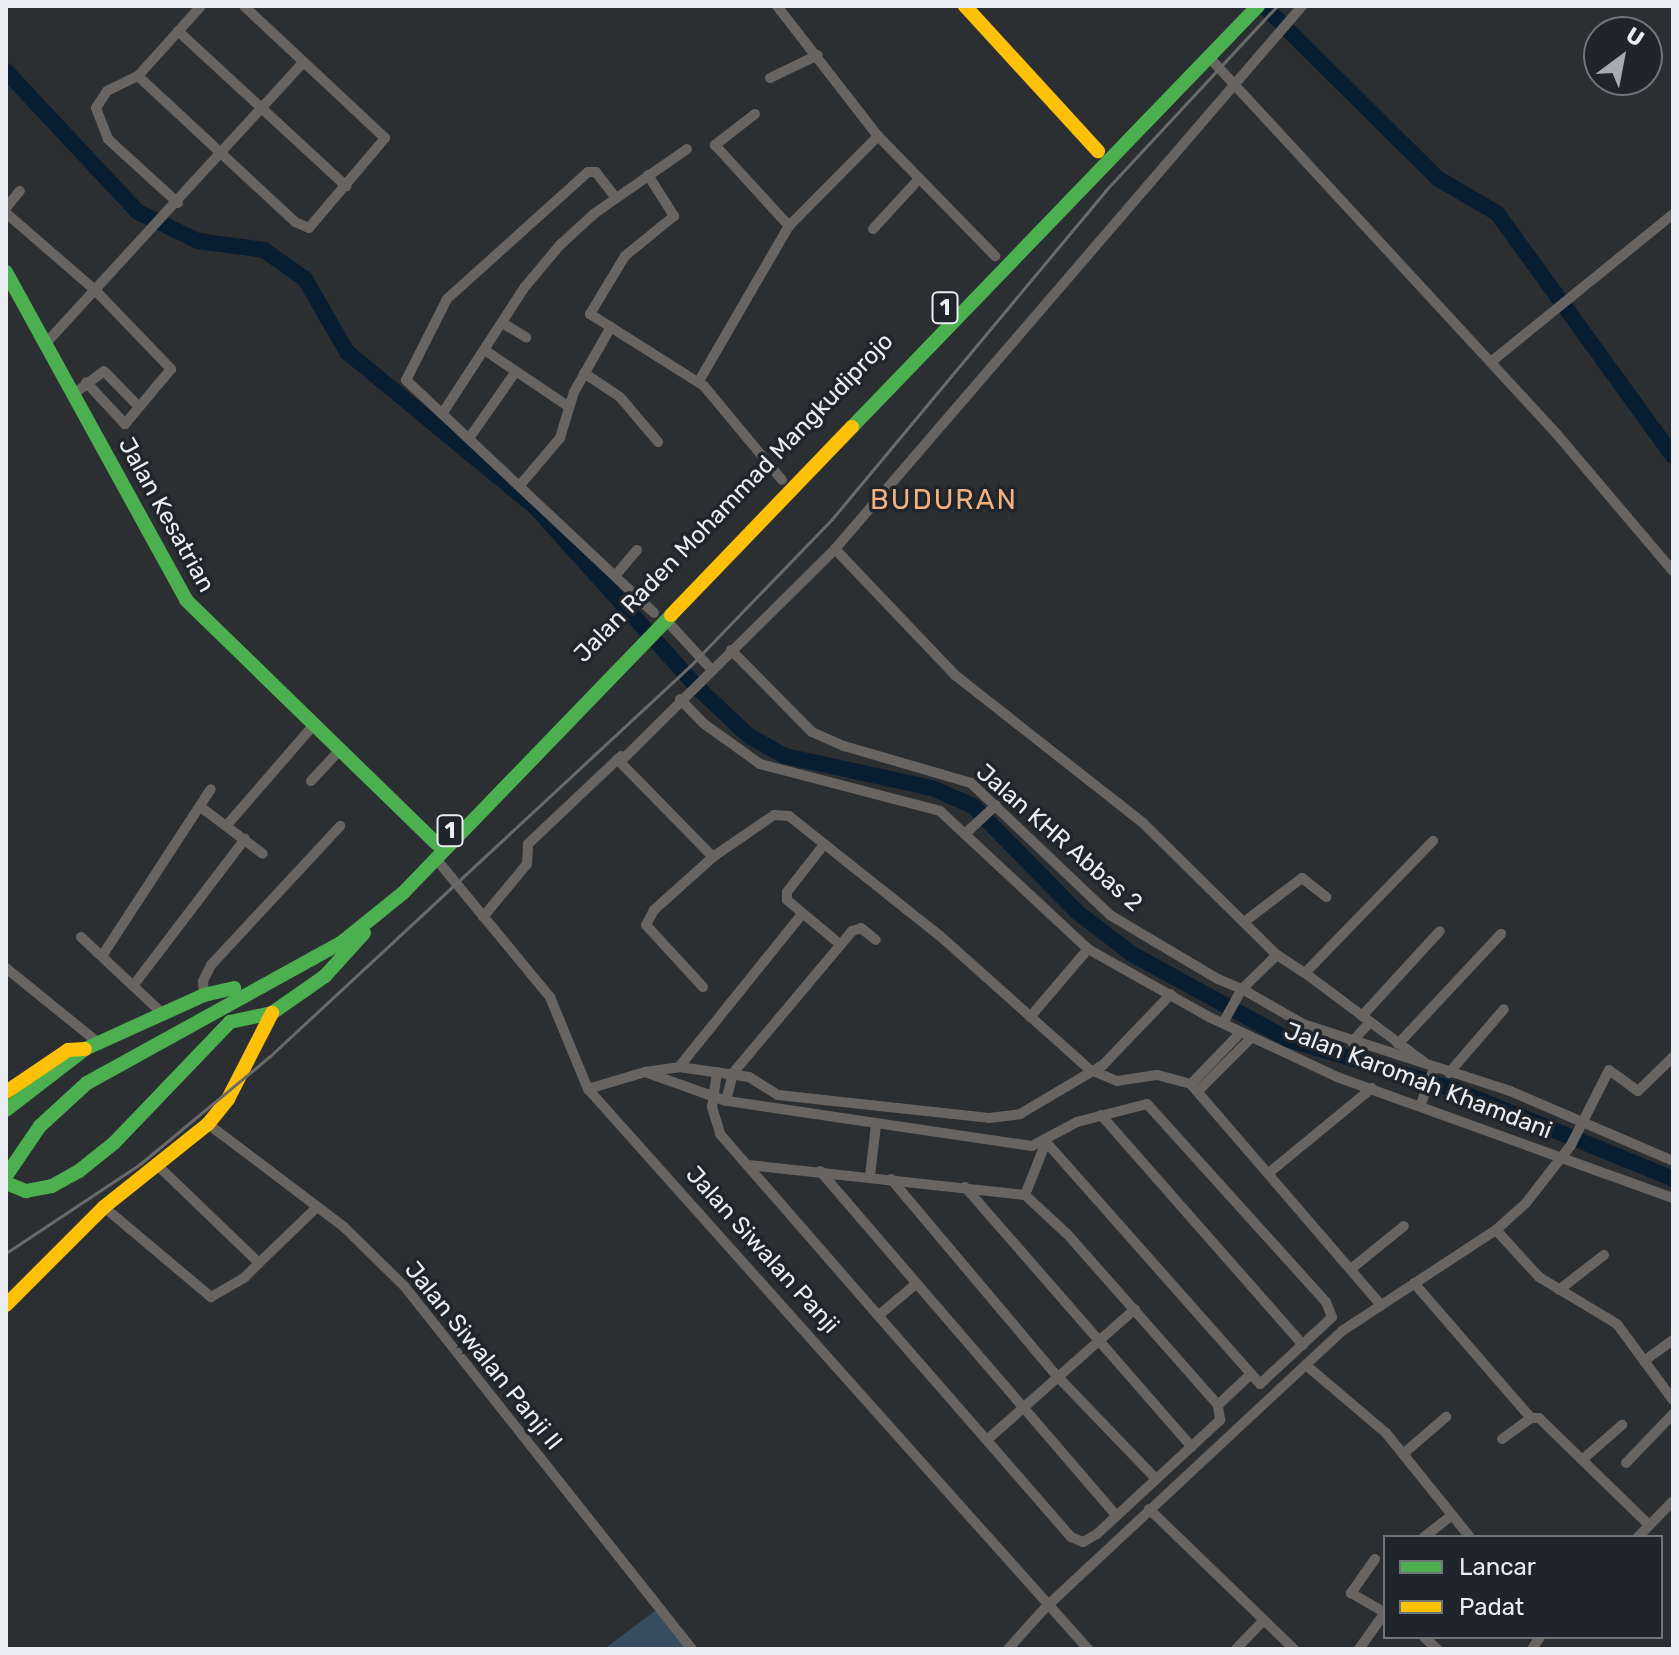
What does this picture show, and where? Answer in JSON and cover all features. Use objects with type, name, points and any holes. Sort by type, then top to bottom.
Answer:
[{"type":"main road","points":[[965,6],[1098,151]]},
{"type":"main road","name":"Jalan Raden Mohammad Mangkudiprojo","points":[[846,419],[995,256],[1098,151],[1250,9]]},
{"type":"main road","name":"Jalan Raden Mohammad Mangkudiprojo","points":[[658,616],[846,419],[1250,9]]},
{"type":"main road","name":"Jalan Kesatrian","points":[[6,272],[186,600],[437,852]]},
{"type":"main road","name":"Jalan Raden Mohammad Mangkudiprojo","points":[[6,1183],[26,1191],[52,1186],[79,1171],[114,1143],[230,1022],[272,1013],[325,976],[782,480],[826,440]]},
{"type":"main road","name":"Jalan Raden Mohammad Mangkudiprojo","points":[[146,1042],[343,927],[437,852]]},
{"type":"main road","name":"Jalan Raden Mohammad Mangkudiprojo","points":[[146,1042],[341,943],[382,911]]},
{"type":"main road","name":"Jalan Raden Mohammad Mangkudiprojo","points":[[6,1092],[68,1050],[100,1044],[204,995],[234,988]]},
{"type":"main road","name":"Jalan Raden Mohammad Mangkudiprojo","points":[[6,1305],[104,1207],[208,1124],[228,1099],[272,1013]]},
{"type":"main road","name":"1","points":[[6,1153],[54,1094],[146,1042]]},
{"type":"main road","name":"1","points":[[6,1176],[40,1126],[87,1083],[146,1042]]},
{"type":"main road","name":"Jalan Raden Mohammad Mangkudiprojo","points":[[6,1110],[85,1049]]},
{"type":"street","points":[[178,203],[112,144],[97,120],[96,106],[103,94],[138,76],[201,6]]},
{"type":"street","points":[[138,76],[305,228],[346,186],[385,138],[244,6]]},
{"type":"street","points":[[777,6],[878,136],[995,256]]},
{"type":"street","points":[[483,917],[527,864],[528,844],[835,549],[1302,6]]},
{"type":"street","points":[[178,31],[346,186]]},
{"type":"street","points":[[770,78],[818,55]]},
{"type":"street","points":[[1207,55],[1491,362],[1673,571]]},
{"type":"street","points":[[47,342],[178,203],[303,63]]},
{"type":"street","points":[[755,114],[715,145],[789,226]]},
{"type":"street","points":[[699,381],[789,226],[878,136]]},
{"type":"street","points":[[442,414],[504,324],[524,288],[560,245],[616,198],[687,149]]},
{"type":"street","points":[[616,198],[590,171],[447,299],[406,378],[410,389],[470,437],[521,484],[712,670]]},
{"type":"street","points":[[648,175],[674,216],[630,251],[592,306],[591,316],[699,381],[782,480]]},
{"type":"street","points":[[873,229],[918,180]]},
{"type":"street","points":[[20,191],[6,210],[169,362],[169,377],[125,424],[86,382]]},
{"type":"street","points":[[1491,362],[1553,308],[1673,214]]},
{"type":"street","points":[[504,324],[526,337]]},
{"type":"street","points":[[521,484],[560,438],[584,373],[611,327]]},
{"type":"street","points":[[486,351],[569,407]]},
{"type":"street","points":[[75,393],[104,371],[139,407]]},
{"type":"street","points":[[470,437],[516,371]]},
{"type":"street","points":[[584,373],[620,397],[658,442]]},
{"type":"street","points":[[835,549],[955,675],[1143,823],[1277,955],[1432,1070],[1422,1099]]},
{"type":"street","points":[[615,576],[637,550]]},
{"type":"street","name":"Jalan KHR Abbas 2","points":[[731,650],[812,732],[844,746],[960,777],[1110,915],[1239,992],[1303,1024],[1432,1070],[1449,1073],[1673,1161]]},
{"type":"street","name":"Jalan Karomah Khamdani","points":[[680,699],[748,758],[813,780],[926,805],[968,830],[1088,949],[1224,1020],[1241,1032],[1372,1088],[1422,1099],[1562,1158],[1526,1203],[1496,1230],[1380,1304],[1270,1398],[1046,1607],[1008,1649]]},
{"type":"street","points":[[227,825],[312,727]]},
{"type":"street","points":[[311,781],[338,752]]},
{"type":"street","points":[[624,754],[620,762],[625,770],[713,857]]},
{"type":"street","points":[[102,956],[202,808],[211,789]]},
{"type":"street","points":[[968,830],[994,806]]},
{"type":"street","points":[[202,808],[263,854]]},
{"type":"street","points":[[703,987],[646,925],[654,910],[713,857],[778,813],[940,936],[1084,1067],[1097,1069],[1117,1081],[1157,1075],[1195,1088],[1380,1304]]},
{"type":"street","points":[[204,995],[203,981],[211,965],[340,826]]},
{"type":"street","points":[[133,986],[245,839]]},
{"type":"street","points":[[1305,973],[1433,841]]},
{"type":"street","points":[[822,847],[787,892],[787,900],[801,915],[841,945]]},
{"type":"street","name":"Jalan Siwalan Panji","points":[[437,852],[483,917],[550,997],[588,1089],[929,1466],[1046,1607],[1088,1649]]},
{"type":"street","points":[[1244,922],[1302,878],[1326,897]]},
{"type":"street","points":[[679,1067],[801,915]]},
{"type":"street","points":[[726,1101],[733,1073],[841,945],[857,928],[876,940]]},
{"type":"street","points":[[1352,1042],[1366,1019],[1440,931]]},
{"type":"street","points":[[1398,1044],[1501,934]]},
{"type":"street","points":[[81,937],[163,1014]]},
{"type":"street","points":[[1030,1017],[1088,949]]},
{"type":"street","points":[[1224,1020],[1239,992],[1277,955]]},
{"type":"street","points":[[6,968],[100,1044]]},
{"type":"street","points":[[588,1089],[645,1072],[679,1067],[733,1073],[778,1095],[989,1118],[1035,1108],[1097,1069],[1171,994]]},
{"type":"street","points":[[1449,1073],[1504,1009]]},
{"type":"street","points":[[1195,1088],[1241,1032]]},
{"type":"street","points":[[1195,1088],[1252,1037]]},
{"type":"street","points":[[1673,1057],[1638,1091],[1609,1070],[1562,1158],[1673,1198]]},
{"type":"street","points":[[645,1072],[726,1101],[1014,1144],[1046,1142],[1067,1127],[1140,1103],[1157,1110],[1331,1309],[1330,1323],[1260,1384]]},
{"type":"street","points":[[717,1072],[712,1095],[716,1128],[748,1165],[879,1315],[988,1439],[1071,1537],[1089,1539],[1220,1420],[1218,1405],[1135,1309],[1025,1195],[748,1165]]},
{"type":"street","points":[[1270,1172],[1372,1088]]},
{"type":"street","points":[[1101,1115],[1303,1345]]},
{"type":"street","name":"Jalan Siwalan Panji II","points":[[208,1124],[317,1207],[405,1287],[692,1649]]},
{"type":"street","points":[[870,1176],[876,1125]]},
{"type":"street","points":[[1025,1195],[1046,1142]]},
{"type":"street","points":[[1046,1142],[1270,1398]]},
{"type":"street","points":[[157,1165],[259,1263]]},
{"type":"street","points":[[820,1171],[1022,1410],[1117,1516]]},
{"type":"street","points":[[891,1179],[1058,1377],[1156,1479]]},
{"type":"street","points":[[965,1187],[1192,1447]]},
{"type":"street","points":[[104,1207],[211,1297],[259,1263],[317,1207]]},
{"type":"street","points":[[1351,1269],[1404,1226]]},
{"type":"street","points":[[1496,1230],[1539,1277],[1606,1315],[1673,1400]]},
{"type":"street","points":[[1559,1290],[1604,1255]]},
{"type":"street","points":[[1414,1283],[1531,1418],[1544,1422],[1649,1525]]},
{"type":"street","points":[[879,1315],[916,1284]]},
{"type":"street","points":[[988,1439],[1135,1309]]},
{"type":"street","points":[[1644,1361],[1673,1340]]},
{"type":"street","points":[[1307,1366],[1379,1426],[1468,1535]]},
{"type":"street","points":[[1218,1405],[1251,1374]]},
{"type":"street","points":[[1626,1463],[1673,1414]]},
{"type":"street","points":[[1403,1454],[1446,1417]]},
{"type":"street","points":[[1502,1439],[1531,1418]]},
{"type":"street","points":[[1583,1459],[1622,1425]]},
{"type":"street","points":[[1640,1535],[1673,1501]]},
{"type":"street","points":[[1149,1509],[1262,1622],[1294,1649]]},
{"type":"street","points":[[1427,1535],[1451,1516]]},
{"type":"street","points":[[1375,1559],[1351,1590],[1383,1613]]},
{"type":"street","points":[[1359,1649],[1383,1615]]},
{"type":"street","points":[[1236,1649],[1262,1622]]},
{"type":"shaded area","points":[[659,1608],[692,1649],[604,1649]]},
{"type":"waterway","points":[[1264,6],[1437,178],[1497,213],[1673,456]]},
{"type":"waterway","points":[[6,71],[138,212],[198,241],[264,250],[305,279],[347,352],[536,508],[700,690],[749,736],[785,756],[932,788],[973,806],[1077,912],[1132,954],[1287,1039],[1453,1089],[1673,1179]]},
{"type":"railway","points":[[6,1253],[140,1164],[269,1057],[692,664],[832,519],[1105,191],[1277,6]]},
{"type":"traffic: fast","points":[[852,427],[1258,6]]},
{"type":"traffic: fast","points":[[6,272],[186,600],[437,844]]},
{"type":"traffic: fast","points":[[6,1176],[40,1126],[87,1083],[341,943],[403,893],[671,615]]},
{"type":"traffic: fast","points":[[6,1183],[26,1191],[52,1186],[79,1171],[114,1143],[230,1022],[272,1013],[325,976],[364,933]]},
{"type":"traffic: fast","points":[[6,1110],[85,1049],[204,995],[234,988]]},
{"type":"traffic: slow","points":[[965,6],[1098,151]]},
{"type":"traffic: slow","points":[[671,615],[852,427]]},
{"type":"traffic: slow","points":[[6,1305],[104,1207],[208,1124],[228,1099],[272,1013]]},
{"type":"traffic: slow","points":[[6,1092],[68,1050],[85,1049]]},
{"type":"district","name":"BUDURAN","points":[[944,500]]}]
